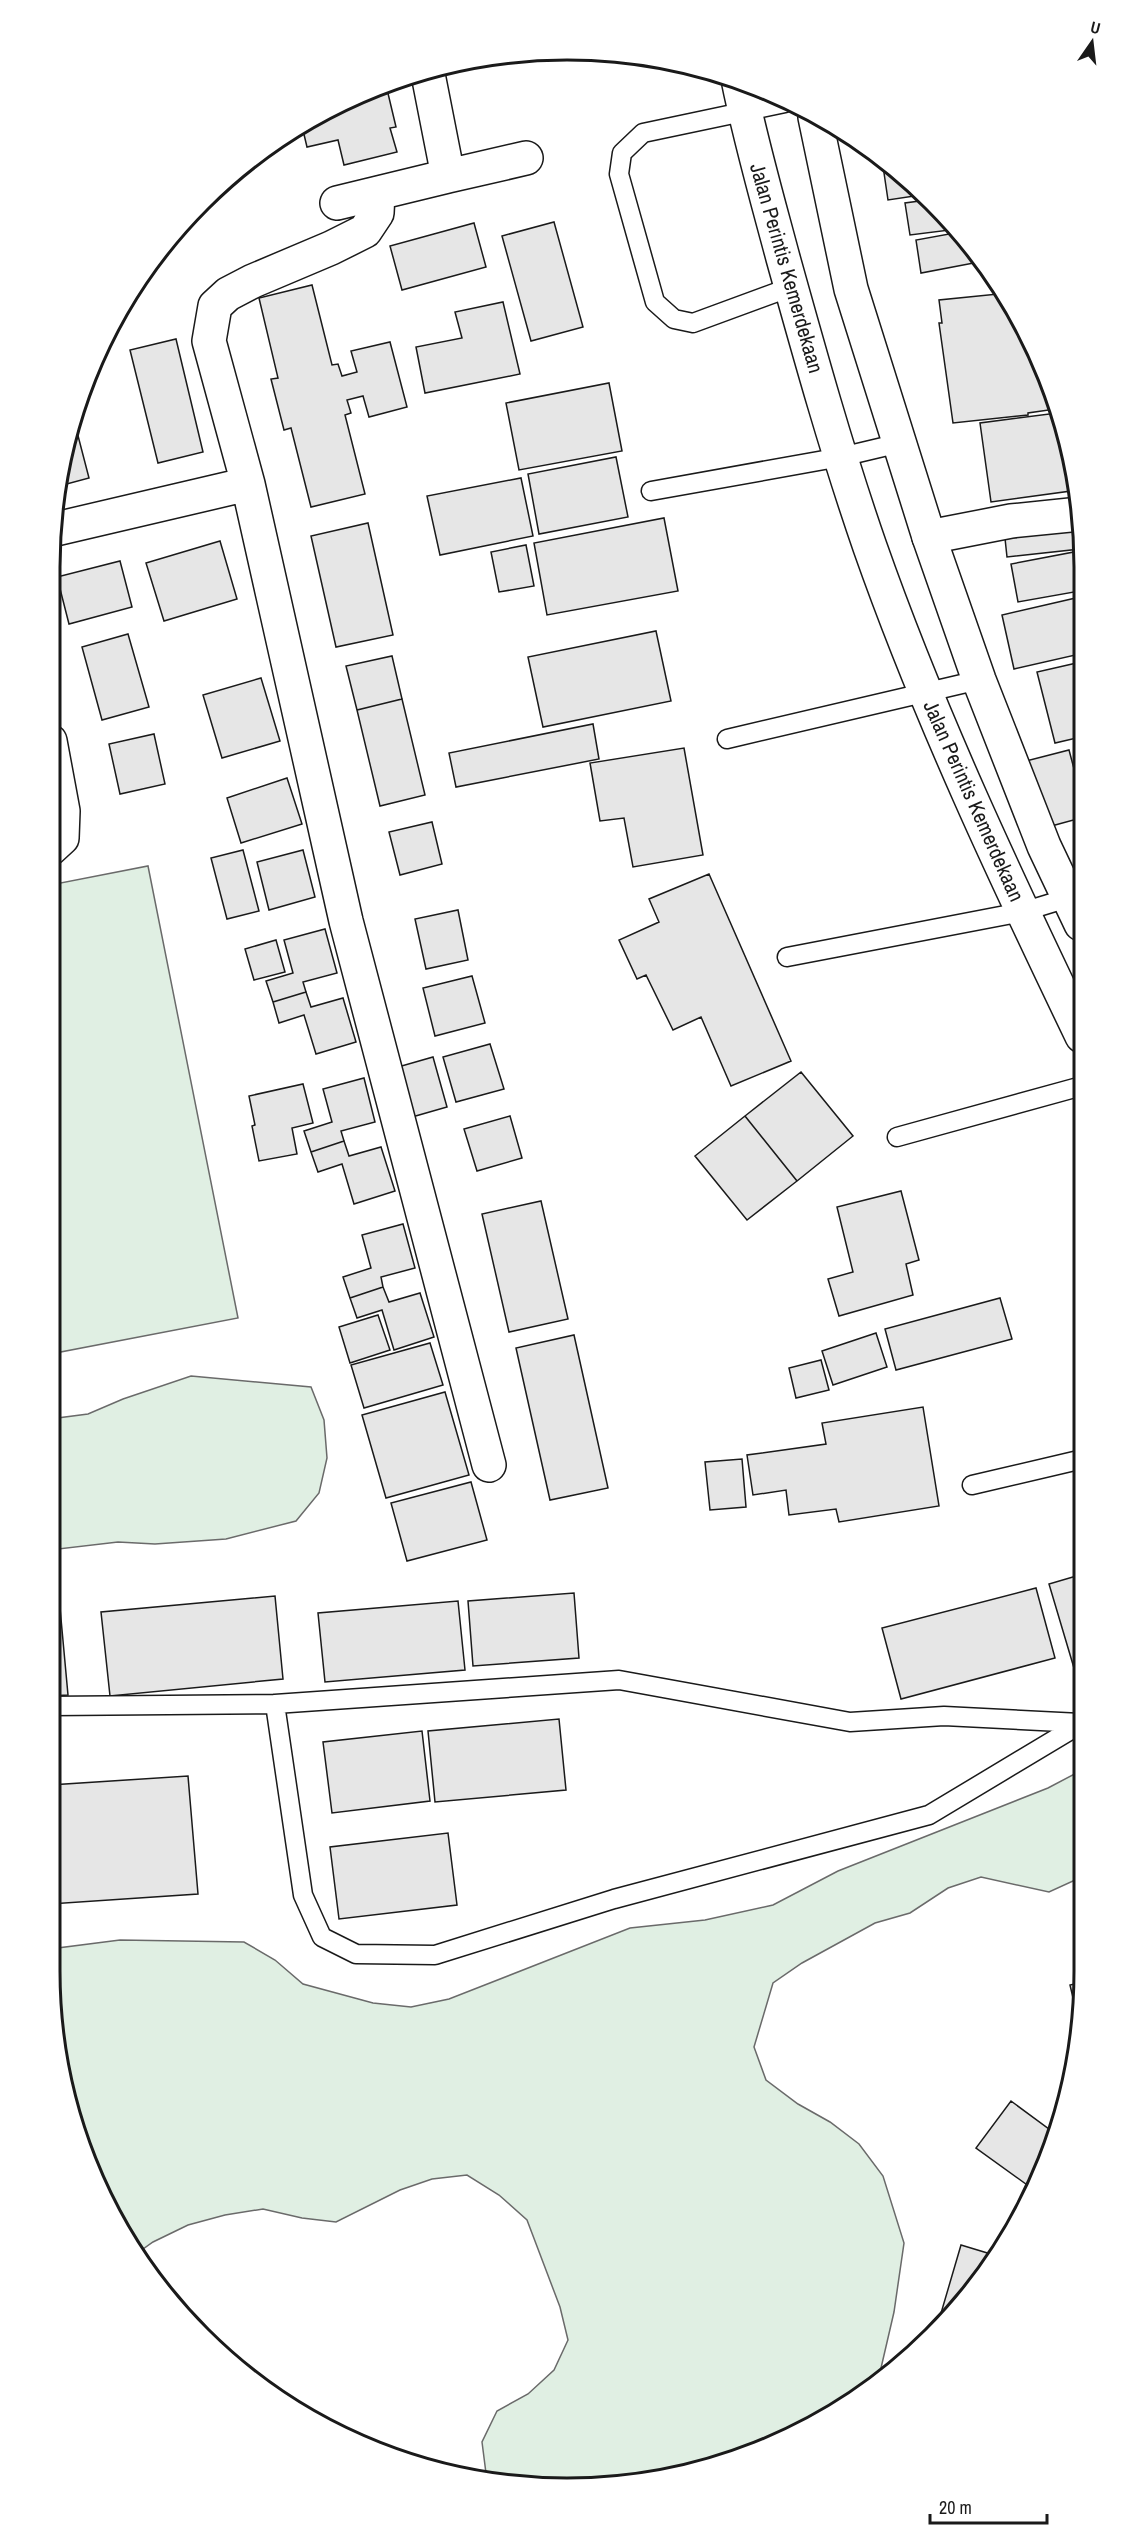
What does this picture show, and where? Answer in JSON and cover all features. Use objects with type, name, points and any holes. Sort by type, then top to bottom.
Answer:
[{"type":"main road","points":[[429,79],[448,176]]},
{"type":"main road","name":"Jalan Perintis Kemerdekaan","points":[[740,91],[791,287],[841,457],[871,548],[926,691],[1022,912],[1074,1019]]},
{"type":"main road","name":"Jalan Perintis Kemerdekaan","points":[[817,126],[851,289],[929,537],[979,680],[1044,846],[1074,909]]},
{"type":"main road","points":[[337,203],[526,158]]},
{"type":"main road","points":[[378,193],[377,213],[365,231],[228,294],[215,306],[210,341],[248,484],[346,921],[489,1465]]},
{"type":"main road","points":[[61,529],[248,484]]},
{"type":"main road","points":[[929,537],[1011,520],[1071,515]]},
{"type":"main road","points":[[60,795],[63,811],[60,840]]},
{"type":"lane","points":[[774,104],[643,134],[622,153],[619,174],[655,303],[674,319],[693,323],[791,287]]},
{"type":"lane","points":[[651,490],[841,457],[900,443]]},
{"type":"lane","name":"Jalan Perintis Kemerdekaan","points":[[926,691],[979,680]]},
{"type":"lane","points":[[728,739],[926,691]]},
{"type":"lane","name":"Jalan Perintis Kemerdekaan","points":[[1022,912],[1074,911]]},
{"type":"lane","points":[[787,957],[1022,912]]},
{"type":"lane","points":[[897,1137],[1074,1088]]},
{"type":"lane","points":[[972,1485],[1074,1461]]},
{"type":"lane","points":[[60,1706],[275,1704],[619,1680],[850,1722],[944,1716],[1074,1723]]},
{"type":"lane","points":[[275,1704],[303,1895],[322,1937],[356,1954],[435,1955],[614,1899],[929,1815],[1074,1728]]},
{"type":"green space","points":[[148,866],[238,1318],[60,1352],[60,883]]},
{"type":"green space","points":[[191,1376],[311,1387],[324,1420],[327,1458],[319,1493],[296,1521],[226,1539],[155,1544],[118,1542],[60,1549],[60,1418],[88,1414],[123,1399]]},
{"type":"green space","points":[[1074,1774],[1074,1881],[1049,1892],[981,1877],[948,1888],[910,1913],[875,1923],[802,1963],[773,1983],[754,2047],[766,2080],[859,2144],[883,2176],[904,2243],[894,2312],[881,2369],[849,2393],[791,2426],[730,2451],[666,2468],[600,2477],[534,2477],[486,2471],[482,2442],[497,2411],[528,2394],[554,2370],[568,2340],[560,2307],[527,2220],[499,2195],[467,2175],[432,2179],[400,2190],[336,2222],[302,2218],[263,2209],[225,2215],[188,2225],[143,2249],[112,2195],[87,2134],[77,2102],[64,2037],[60,1948],[120,1940],[244,1942],[275,1960],[303,1984],[373,2003],[411,2007],[449,1999],[630,1928],[705,1920],[773,1905],[838,1871],[1048,1788]]},
{"type":"building","points":[[388,93],[396,127],[390,128],[397,152],[344,165],[338,140],[307,147],[304,134],[343,112]]},
{"type":"building","points":[[884,172],[913,196],[888,200]]},
{"type":"building","points":[[918,201],[946,231],[910,235],[905,203]]},
{"type":"building","points":[[554,222],[583,327],[531,341],[502,236]]},
{"type":"building","points":[[474,223],[486,267],[402,290],[390,246]]},
{"type":"building","points":[[949,234],[973,263],[921,273],[916,240]]},
{"type":"building","points":[[312,285],[332,365],[338,364],[342,376],[357,372],[351,351],[390,342],[407,407],[369,417],[363,396],[347,400],[351,413],[345,415],[365,494],[311,507],[291,428],[284,430],[271,379],[278,378],[259,298]]},
{"type":"building","points":[[994,294],[1022,343],[1049,410],[1028,413],[1028,415],[953,423],[939,323],[942,323],[939,300]]},
{"type":"building","points":[[503,302],[520,374],[425,393],[416,347],[462,338],[455,312]]},
{"type":"building","points":[[176,339],[203,452],[158,463],[130,350]]},
{"type":"building","points":[[609,383],[622,451],[519,470],[506,403]]},
{"type":"building","points":[[1050,414],[1068,491],[991,502],[980,423]]},
{"type":"building","points":[[78,434],[89,478],[67,484]]},
{"type":"building","points":[[616,457],[628,517],[539,534],[528,474]]},
{"type":"building","points":[[521,478],[533,536],[440,555],[427,496]]},
{"type":"building","points":[[664,518],[678,591],[547,615],[534,543]]},
{"type":"building","points":[[1072,522],[1073,550],[1007,557],[1004,529]]},
{"type":"building","points":[[368,523],[393,635],[336,647],[311,536]]},
{"type":"building","points":[[220,541],[237,599],[164,621],[146,563]]},
{"type":"building","points":[[526,545],[534,586],[499,592],[491,552]]},
{"type":"building","points":[[1074,552],[1074,592],[1018,602],[1011,564]]},
{"type":"building","points":[[120,561],[132,607],[69,624],[60,589],[60,576]]},
{"type":"building","points":[[1074,598],[1074,655],[1014,669],[1002,615]]},
{"type":"building","points":[[656,631],[671,701],[543,727],[528,657]]},
{"type":"building","points":[[128,634],[149,707],[102,720],[82,647]]},
{"type":"building","points":[[392,656],[402,699],[357,710],[346,666]]},
{"type":"building","points":[[1074,664],[1074,739],[1055,743],[1037,672]]},
{"type":"building","points":[[261,678],[280,741],[222,758],[203,695]]},
{"type":"building","points":[[402,699],[425,795],[380,806],[357,710]]},
{"type":"building","points":[[593,724],[599,759],[456,787],[449,753]]},
{"type":"building","points":[[154,734],[165,784],[120,794],[109,744]]},
{"type":"building","points":[[684,748],[703,855],[633,867],[624,818],[600,821],[590,763]]},
{"type":"building","points":[[1069,750],[1074,769],[1074,820],[1044,828],[1026,761]]},
{"type":"building","points":[[287,778],[302,824],[241,843],[227,798]]},
{"type":"building","points":[[432,822],[442,864],[400,875],[389,832]]},
{"type":"building","points":[[243,850],[259,911],[227,919],[211,858]]},
{"type":"building","points":[[303,850],[315,897],[269,910],[257,862]]},
{"type":"building","points":[[1074,865],[1074,886],[1070,885]]},
{"type":"building","points":[[709,874],[791,1061],[731,1086],[701,1017],[673,1030],[646,975],[637,979],[619,940],[659,922],[649,899]]},
{"type":"building","points":[[458,910],[468,960],[426,969],[415,919]]},
{"type":"building","points":[[325,929],[337,973],[303,982],[306,992],[273,1002],[266,981],[293,973],[284,940]]},
{"type":"building","points":[[276,940],[285,972],[254,980],[245,949]]},
{"type":"building","points":[[472,976],[485,1023],[435,1036],[423,988]]},
{"type":"building","points":[[306,992],[311,1007],[343,998],[356,1042],[316,1054],[304,1015],[279,1023],[273,1002]]},
{"type":"building","points":[[490,1044],[504,1089],[456,1102],[443,1057]]},
{"type":"building","points":[[433,1057],[447,1107],[412,1117],[398,1067]]},
{"type":"building","points":[[801,1072],[853,1136],[797,1181],[745,1116]]},
{"type":"building","points":[[364,1078],[375,1122],[341,1131],[344,1141],[311,1152],[304,1131],[332,1122],[323,1089]]},
{"type":"building","points":[[303,1084],[313,1123],[292,1128],[297,1154],[259,1161],[249,1096]]},
{"type":"building","points":[[510,1116],[522,1158],[477,1171],[464,1129]]},
{"type":"building","points":[[745,1116],[797,1181],[747,1220],[695,1156]]},
{"type":"building","points":[[344,1141],[349,1156],[381,1147],[395,1191],[354,1204],[342,1164],[318,1172],[311,1152]]},
{"type":"building","points":[[901,1191],[919,1260],[906,1264],[913,1295],[839,1316],[828,1279],[853,1272],[837,1207]]},
{"type":"building","points":[[541,1201],[568,1319],[509,1332],[482,1214]]},
{"type":"building","points":[[403,1224],[415,1268],[381,1277],[383,1287],[350,1298],[343,1277],[371,1268],[362,1235]]},
{"type":"building","points":[[383,1287],[389,1302],[420,1293],[434,1337],[394,1350],[382,1310],[357,1318],[350,1298]]},
{"type":"building","points":[[1000,1298],[1012,1339],[896,1370],[885,1329]]},
{"type":"building","points":[[378,1315],[390,1350],[350,1363],[339,1327]]},
{"type":"building","points":[[876,1333],[887,1367],[833,1385],[822,1351]]},
{"type":"building","points":[[574,1335],[608,1488],[550,1500],[516,1348]]},
{"type":"building","points":[[430,1343],[443,1385],[364,1408],[351,1365]]},
{"type":"building","points":[[821,1360],[829,1390],[796,1398],[789,1368]]},
{"type":"building","points":[[445,1392],[469,1475],[386,1498],[362,1415]]},
{"type":"building","points":[[923,1407],[939,1506],[839,1522],[836,1509],[789,1515],[786,1490],[753,1495],[747,1455],[826,1444],[822,1423]]},
{"type":"building","points":[[742,1459],[746,1507],[710,1510],[705,1462]]},
{"type":"building","points":[[471,1482],[487,1540],[407,1561],[391,1503]]},
{"type":"building","points":[[1074,1577],[1074,1668],[1049,1584]]},
{"type":"building","points":[[1036,1588],[1055,1658],[901,1699],[882,1628]]},
{"type":"building","points":[[574,1593],[579,1658],[473,1666],[468,1601]]},
{"type":"building","points":[[275,1596],[283,1679],[110,1696],[101,1612]]},
{"type":"building","points":[[458,1601],[465,1670],[325,1682],[318,1613]]},
{"type":"building","points":[[60,1608],[68,1695],[60,1695]]},
{"type":"building","points":[[559,1719],[566,1790],[435,1802],[428,1731]]},
{"type":"building","points":[[422,1731],[430,1801],[332,1813],[323,1742]]},
{"type":"building","points":[[188,1776],[198,1894],[60,1903],[60,1784]]},
{"type":"building","points":[[448,1833],[457,1905],[339,1919],[330,1847]]},
{"type":"building","points":[[1074,1984],[1073,1999],[1070,1985]]},
{"type":"building","points":[[1011,2101],[1049,2129],[1027,2185],[976,2148]]},
{"type":"building","points":[[961,2245],[989,2253],[969,2280],[941,2313]]}]
